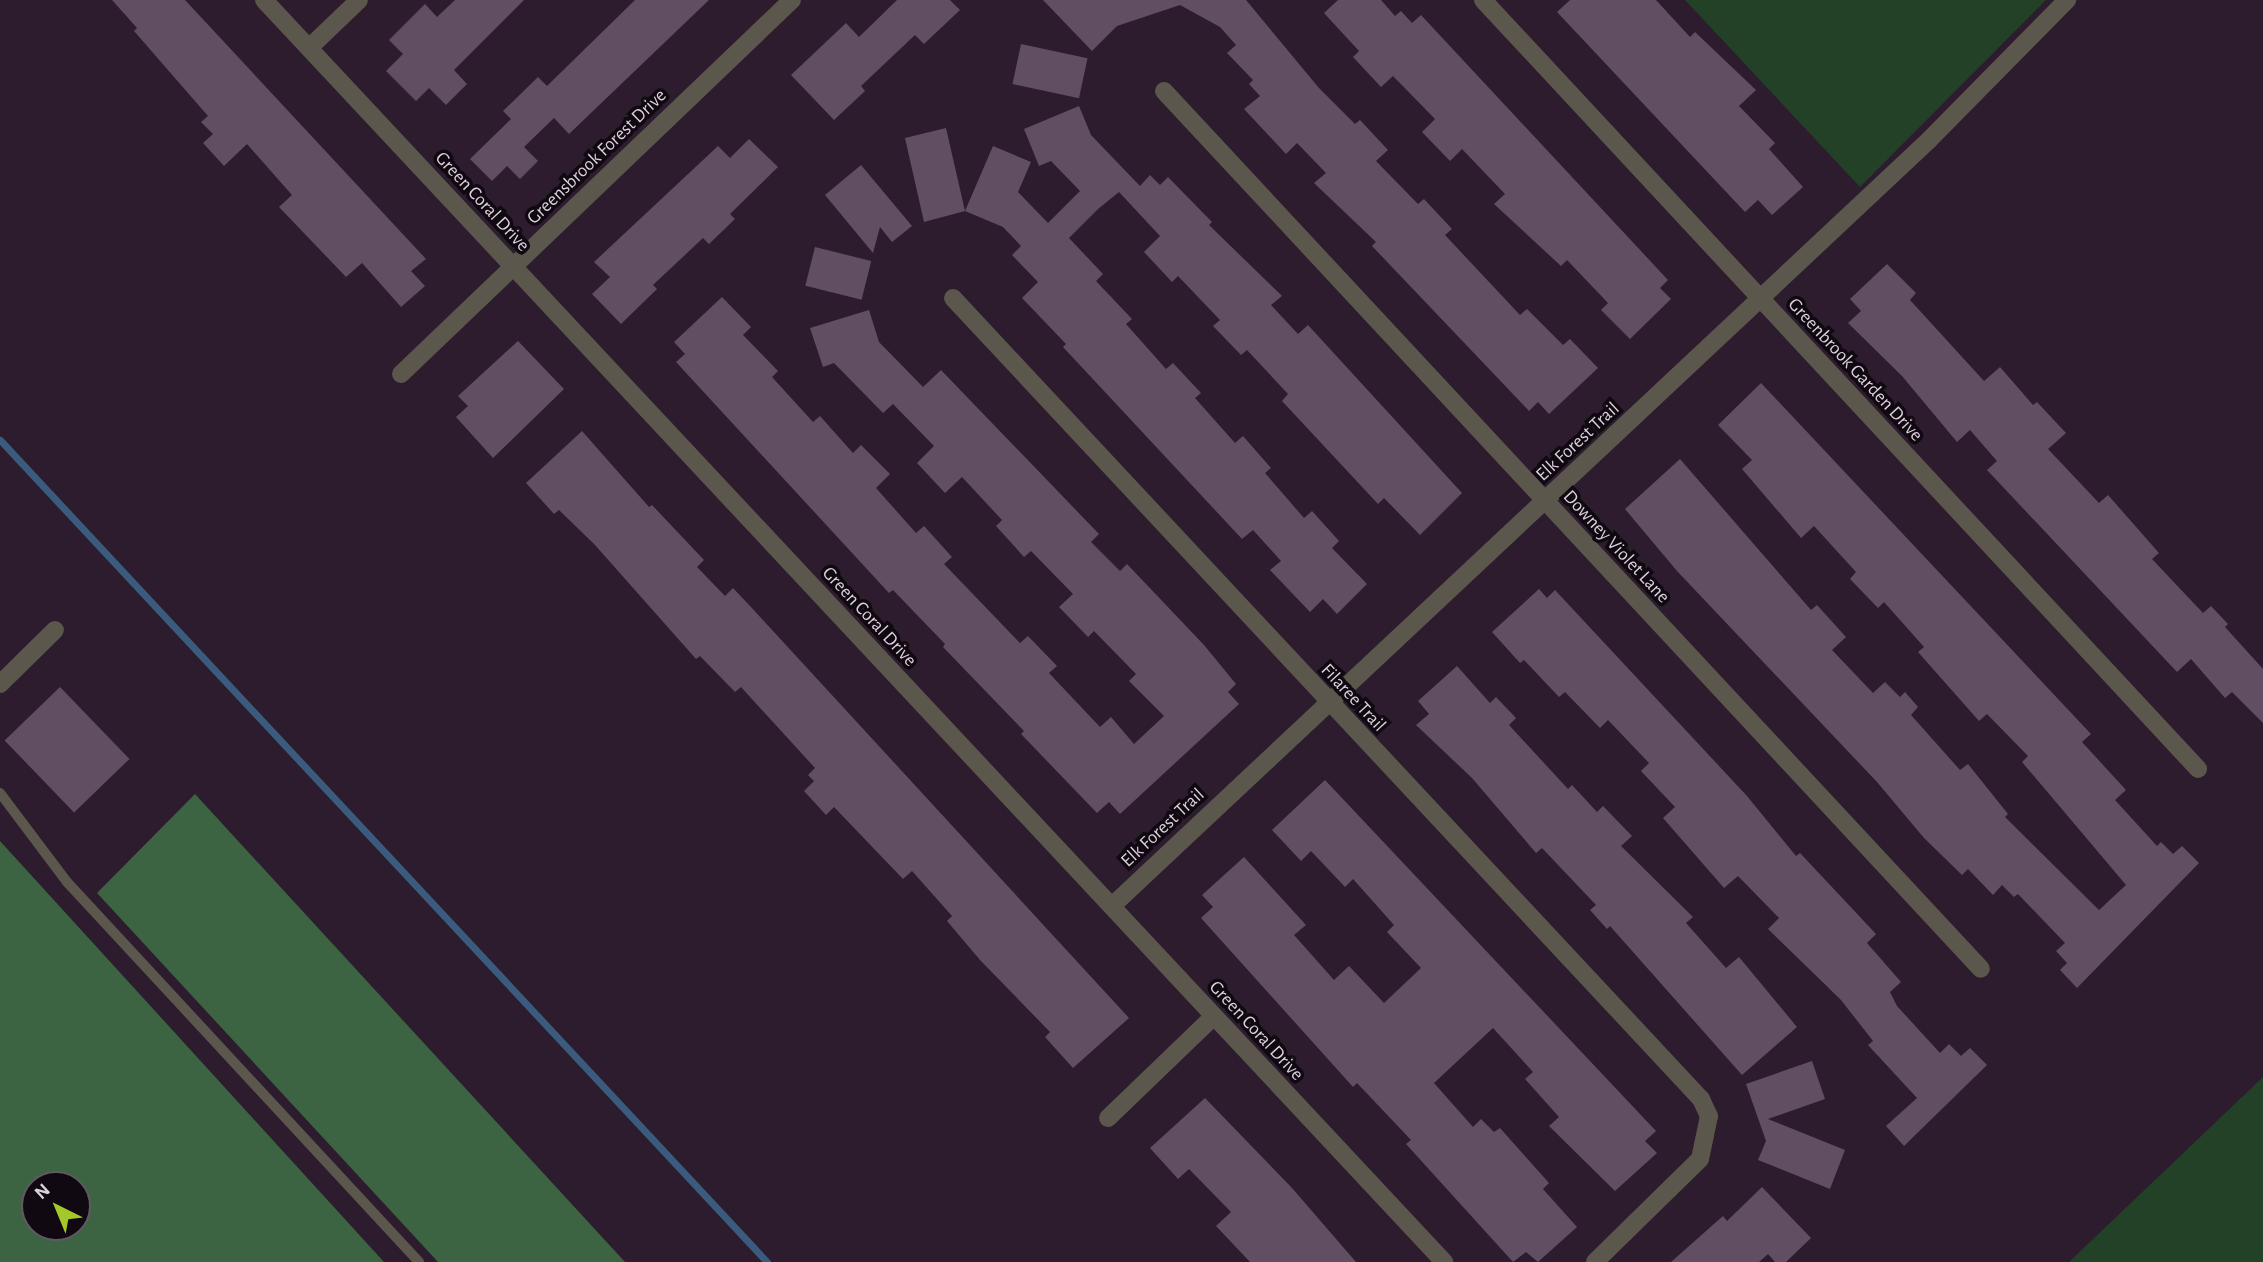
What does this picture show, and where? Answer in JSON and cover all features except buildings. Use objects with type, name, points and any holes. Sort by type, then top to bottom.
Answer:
[{"type":"street","name":"Green Coral Drive","points":[[264,0],[1444,1262]]},
{"type":"street","points":[[309,48],[359,0]]},
{"type":"street","name":"Greensbrook Forest Drive","points":[[401,374],[792,0]]},
{"type":"street","name":"Greenbrook Garden Drive","points":[[1483,0],[2198,769]]},
{"type":"street","name":"Elk Forest Trail","points":[[1112,906],[1930,140],[2067,0]]},
{"type":"street","name":"Downey Violet Lane","points":[[1164,91],[1981,970]]},
{"type":"street","name":"Filaree Trail","points":[[953,298],[1702,1099],[1709,1116],[1708,1132],[1700,1159],[1684,1178],[1595,1262]]},
{"type":"street","points":[[0,684],[55,630]]},
{"type":"street","points":[[1108,1118],[1213,1017]]},
{"type":"lane","points":[[0,793],[67,882],[419,1262]]},
{"type":"green space","points":[[1685,0],[2046,0],[1860,187]]},
{"type":"green space","points":[[195,794],[625,1262],[438,1262],[97,893]]},
{"type":"green space","points":[[0,841],[384,1262],[0,1262]]},
{"type":"green space","points":[[2263,1077],[2263,1262],[2069,1262]]},
{"type":"waterway","points":[[0,440],[767,1262]]}]
